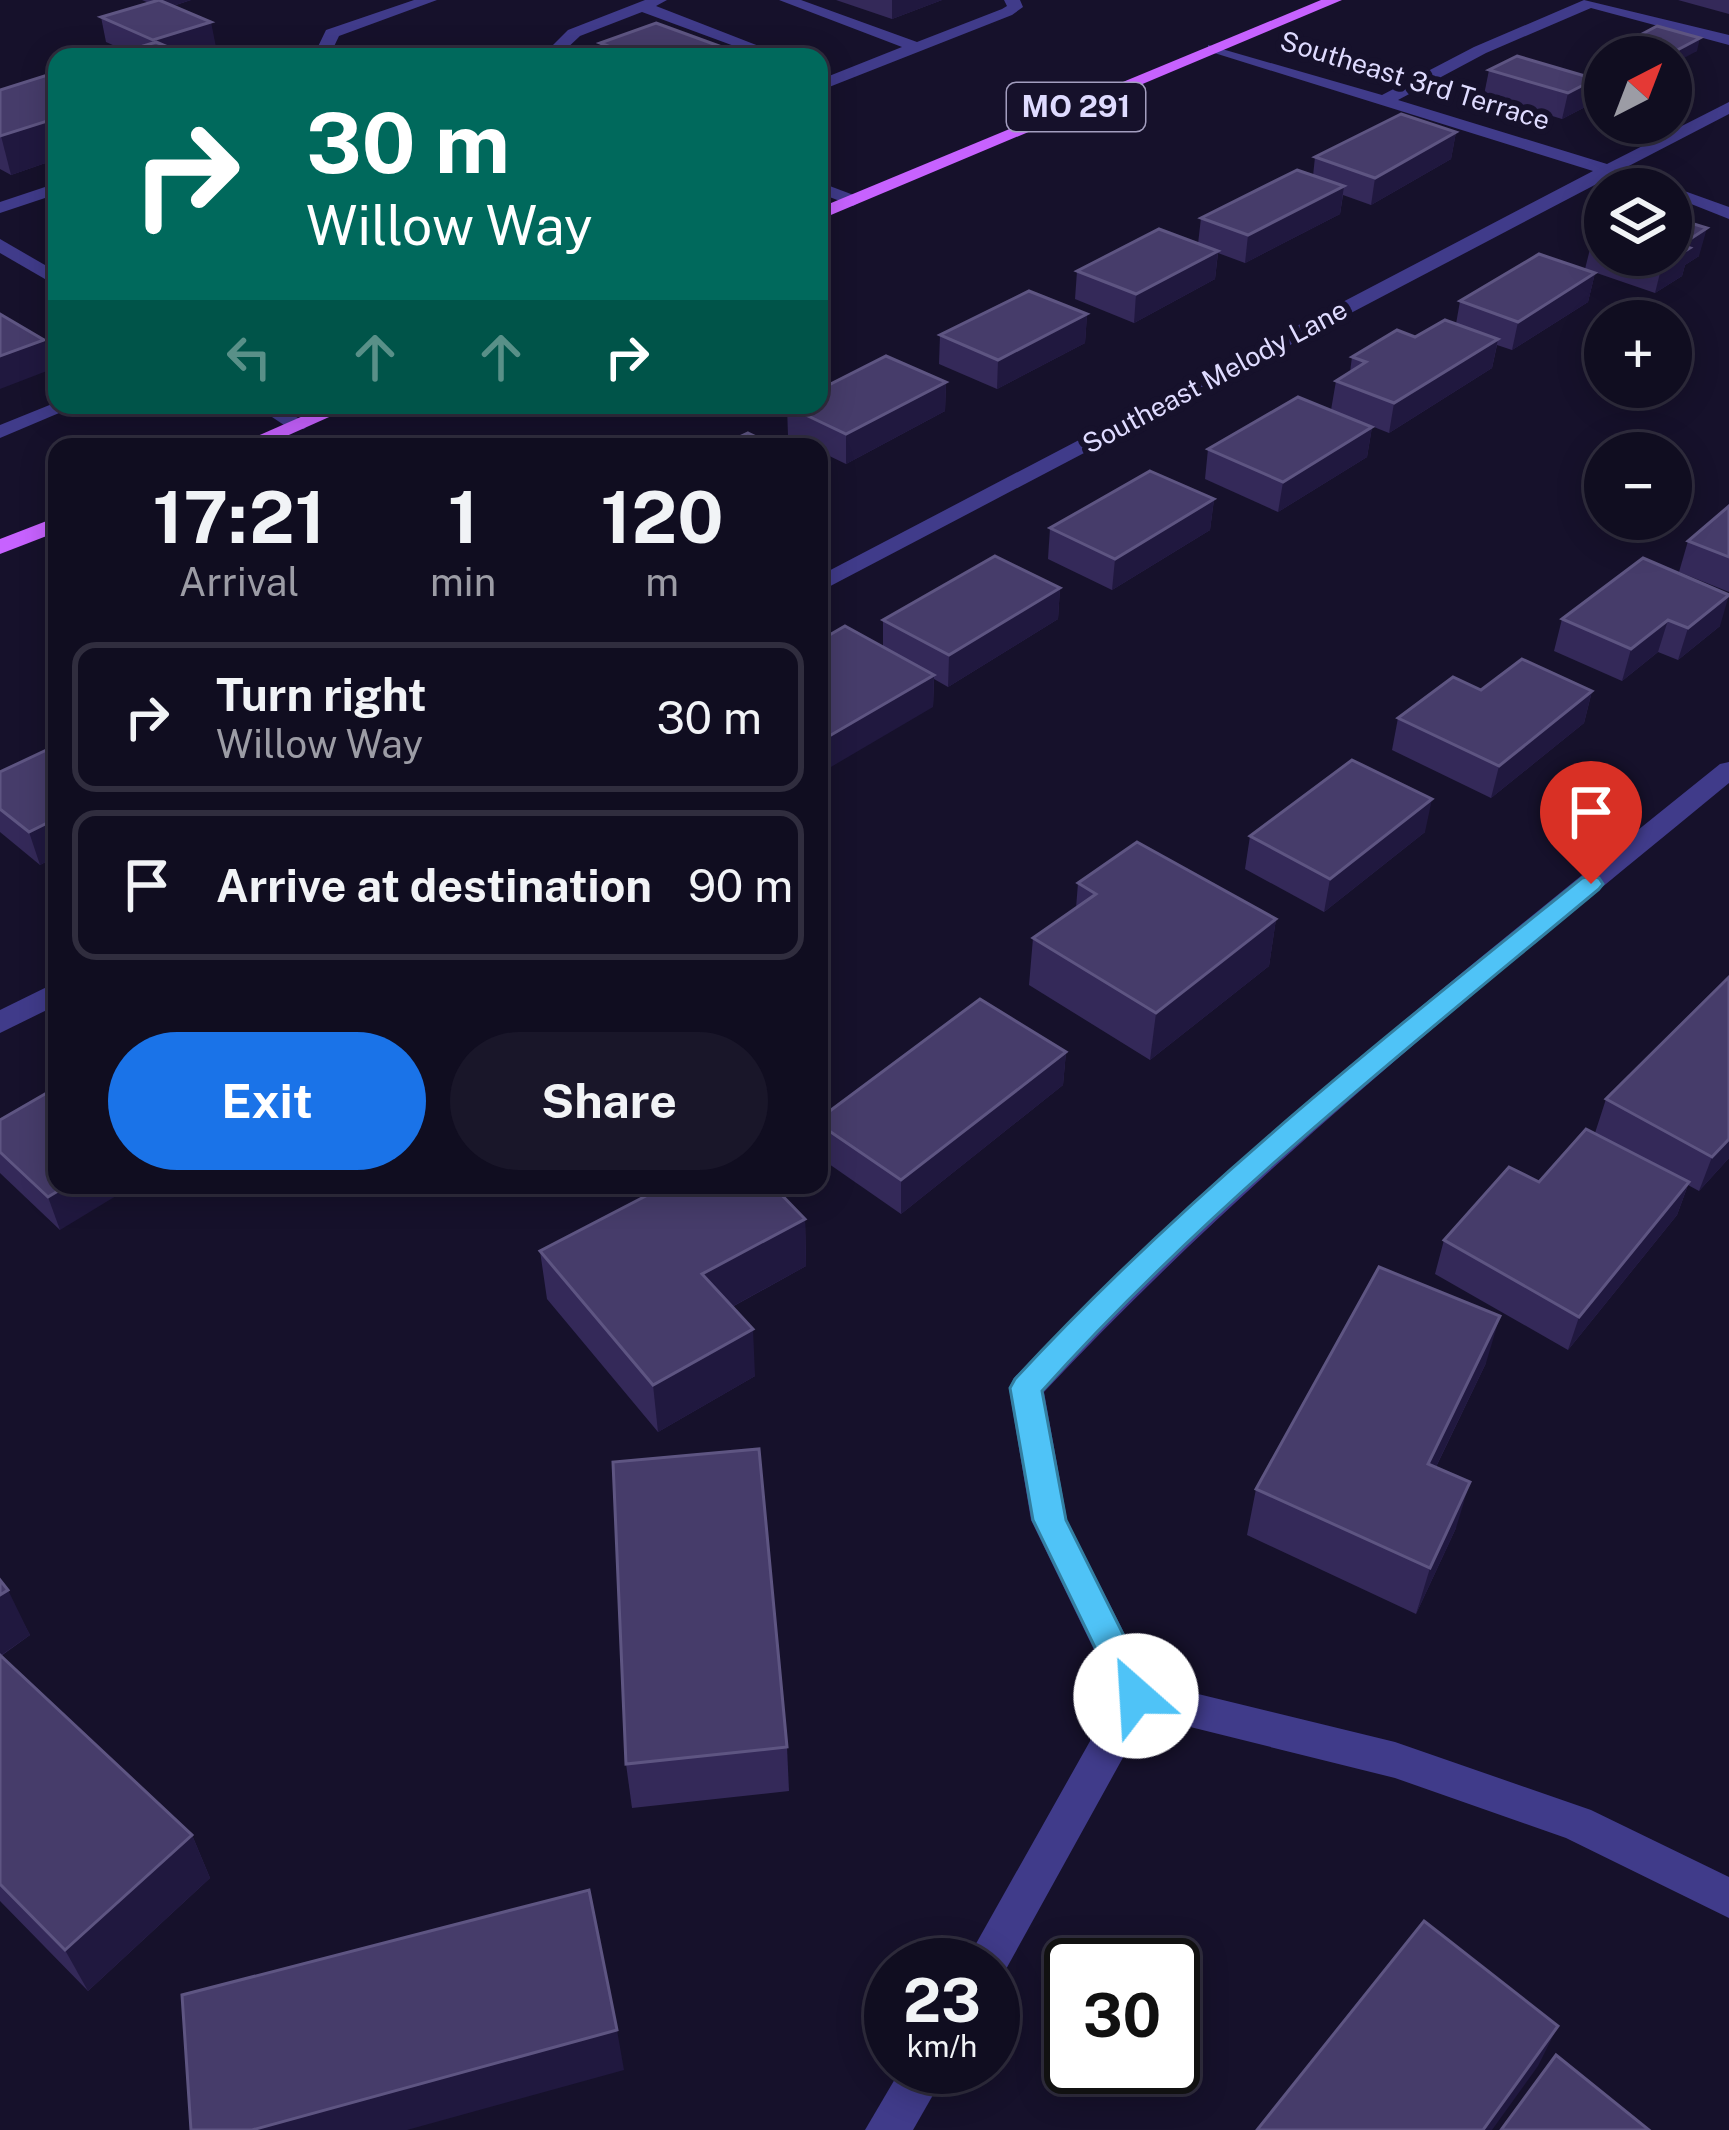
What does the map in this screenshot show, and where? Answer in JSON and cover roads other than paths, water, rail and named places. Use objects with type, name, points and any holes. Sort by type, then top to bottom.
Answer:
[{"type":"main road","name":"MO 291","points":[[828,211],[1334,0]]},
{"type":"main road","points":[[265,438],[324,414]]},
{"type":"main road","points":[[0,548],[48,528]]},
{"type":"street","points":[[325,48],[332,33],[429,0]]},
{"type":"street","points":[[558,48],[574,33],[659,0]]},
{"type":"street","points":[[787,0],[917,47]]},
{"type":"street","points":[[828,83],[1007,12],[1015,7],[1012,0]]},
{"type":"street","points":[[1385,100],[1590,3],[1729,40]]},
{"type":"street","points":[[641,6],[755,48]]},
{"type":"street","name":"Southeast 3rd Terrace","points":[[1214,49],[1608,168]]},
{"type":"street","points":[[1466,58],[1486,63]]},
{"type":"street","points":[[828,75],[838,79]]},
{"type":"street","points":[[1526,75],[1584,92]]},
{"type":"street","name":"Southeast Melody Lane","points":[[1613,168],[1729,107]]},
{"type":"street","points":[[1692,123],[1696,124]]},
{"type":"street","name":"Southeast Melody Lane","points":[[828,580],[1584,183]]},
{"type":"street","points":[[0,208],[48,191]]},
{"type":"street","points":[[828,191],[854,201]]},
{"type":"street","name":"Southeast 3rd Terrace","points":[[1692,199],[1729,214]]},
{"type":"street","points":[[5,253],[48,275]]},
{"type":"street","points":[[0,433],[48,413]]},
{"type":"street","points":[[279,414],[297,425]]},
{"type":"street","points":[[1729,770],[1279,1139],[1091,1316],[1026,1388],[1049,1520],[1136,1696],[1395,1760],[1577,1823],[1729,1898]]},
{"type":"street","points":[[0,1023],[48,997]]},
{"type":"street","points":[[1000,1938],[1136,1696]]},
{"type":"street","points":[[887,2130],[910,2094]]}]
